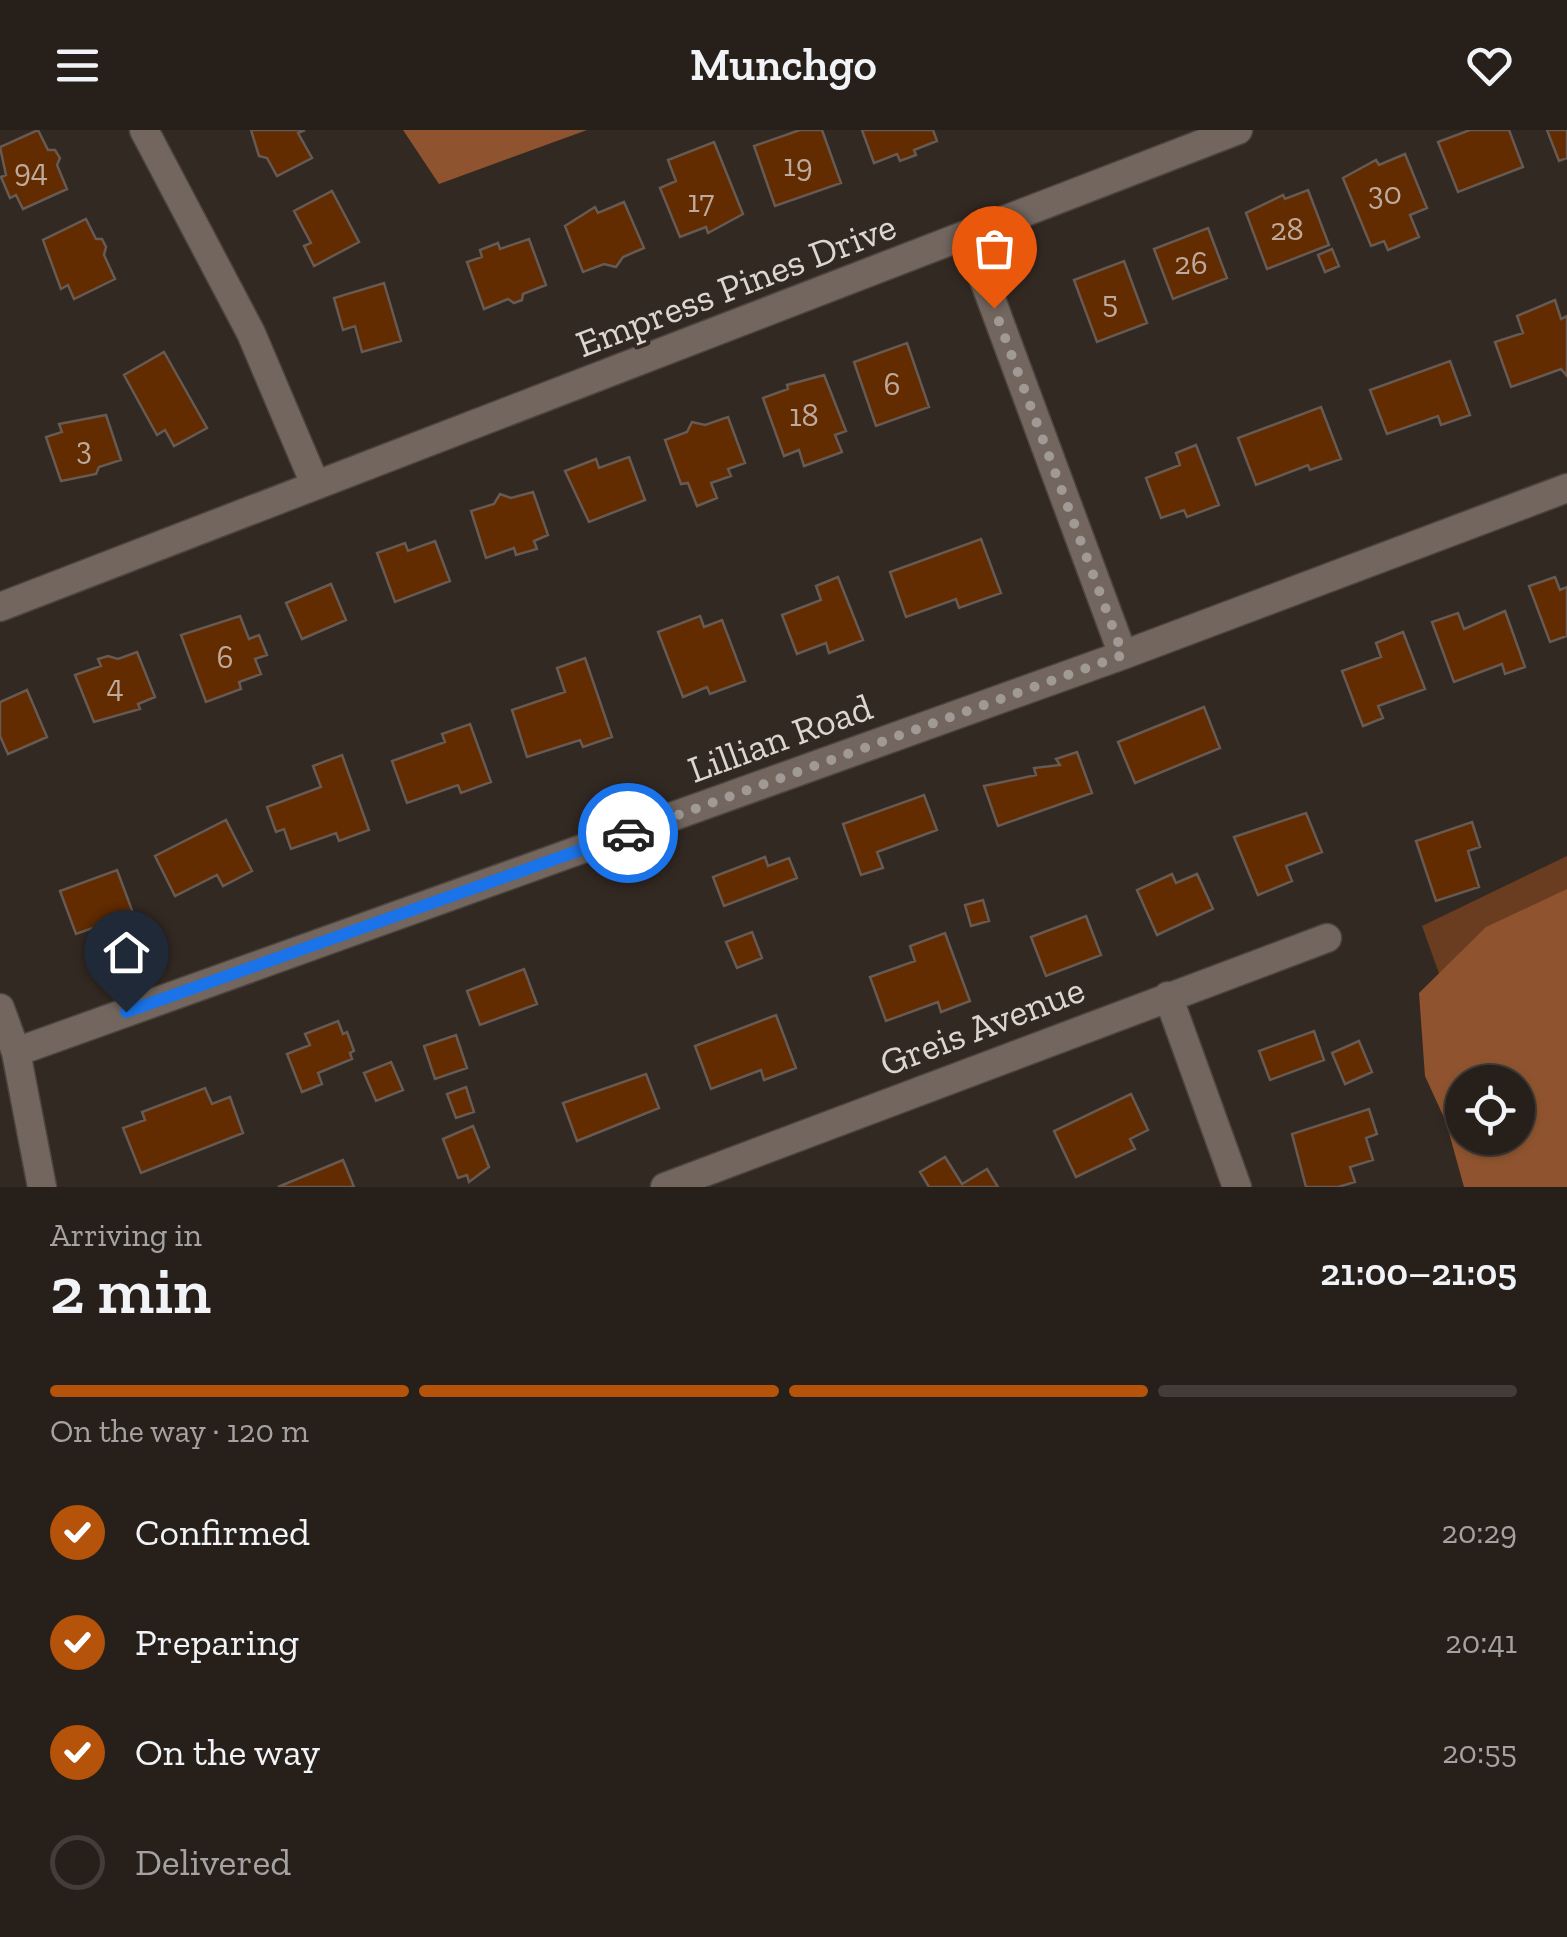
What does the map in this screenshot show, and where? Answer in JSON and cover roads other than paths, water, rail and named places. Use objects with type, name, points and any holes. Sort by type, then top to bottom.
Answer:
[{"type":"street","points":[[144,130],[251,333],[315,484]]},
{"type":"street","name":"Empress Pines Drive","points":[[0,607],[968,238],[1238,130]]},
{"type":"street","points":[[968,238],[1123,655]]},
{"type":"street","name":"Lillian Road","points":[[16,1052],[1123,655],[1567,488]]},
{"type":"street","name":"Greis Avenue","points":[[665,1187],[1328,938]]},
{"type":"street","points":[[1168,996],[1237,1187]]},
{"type":"street","points":[[0,1008],[16,1052],[42,1187]]}]
